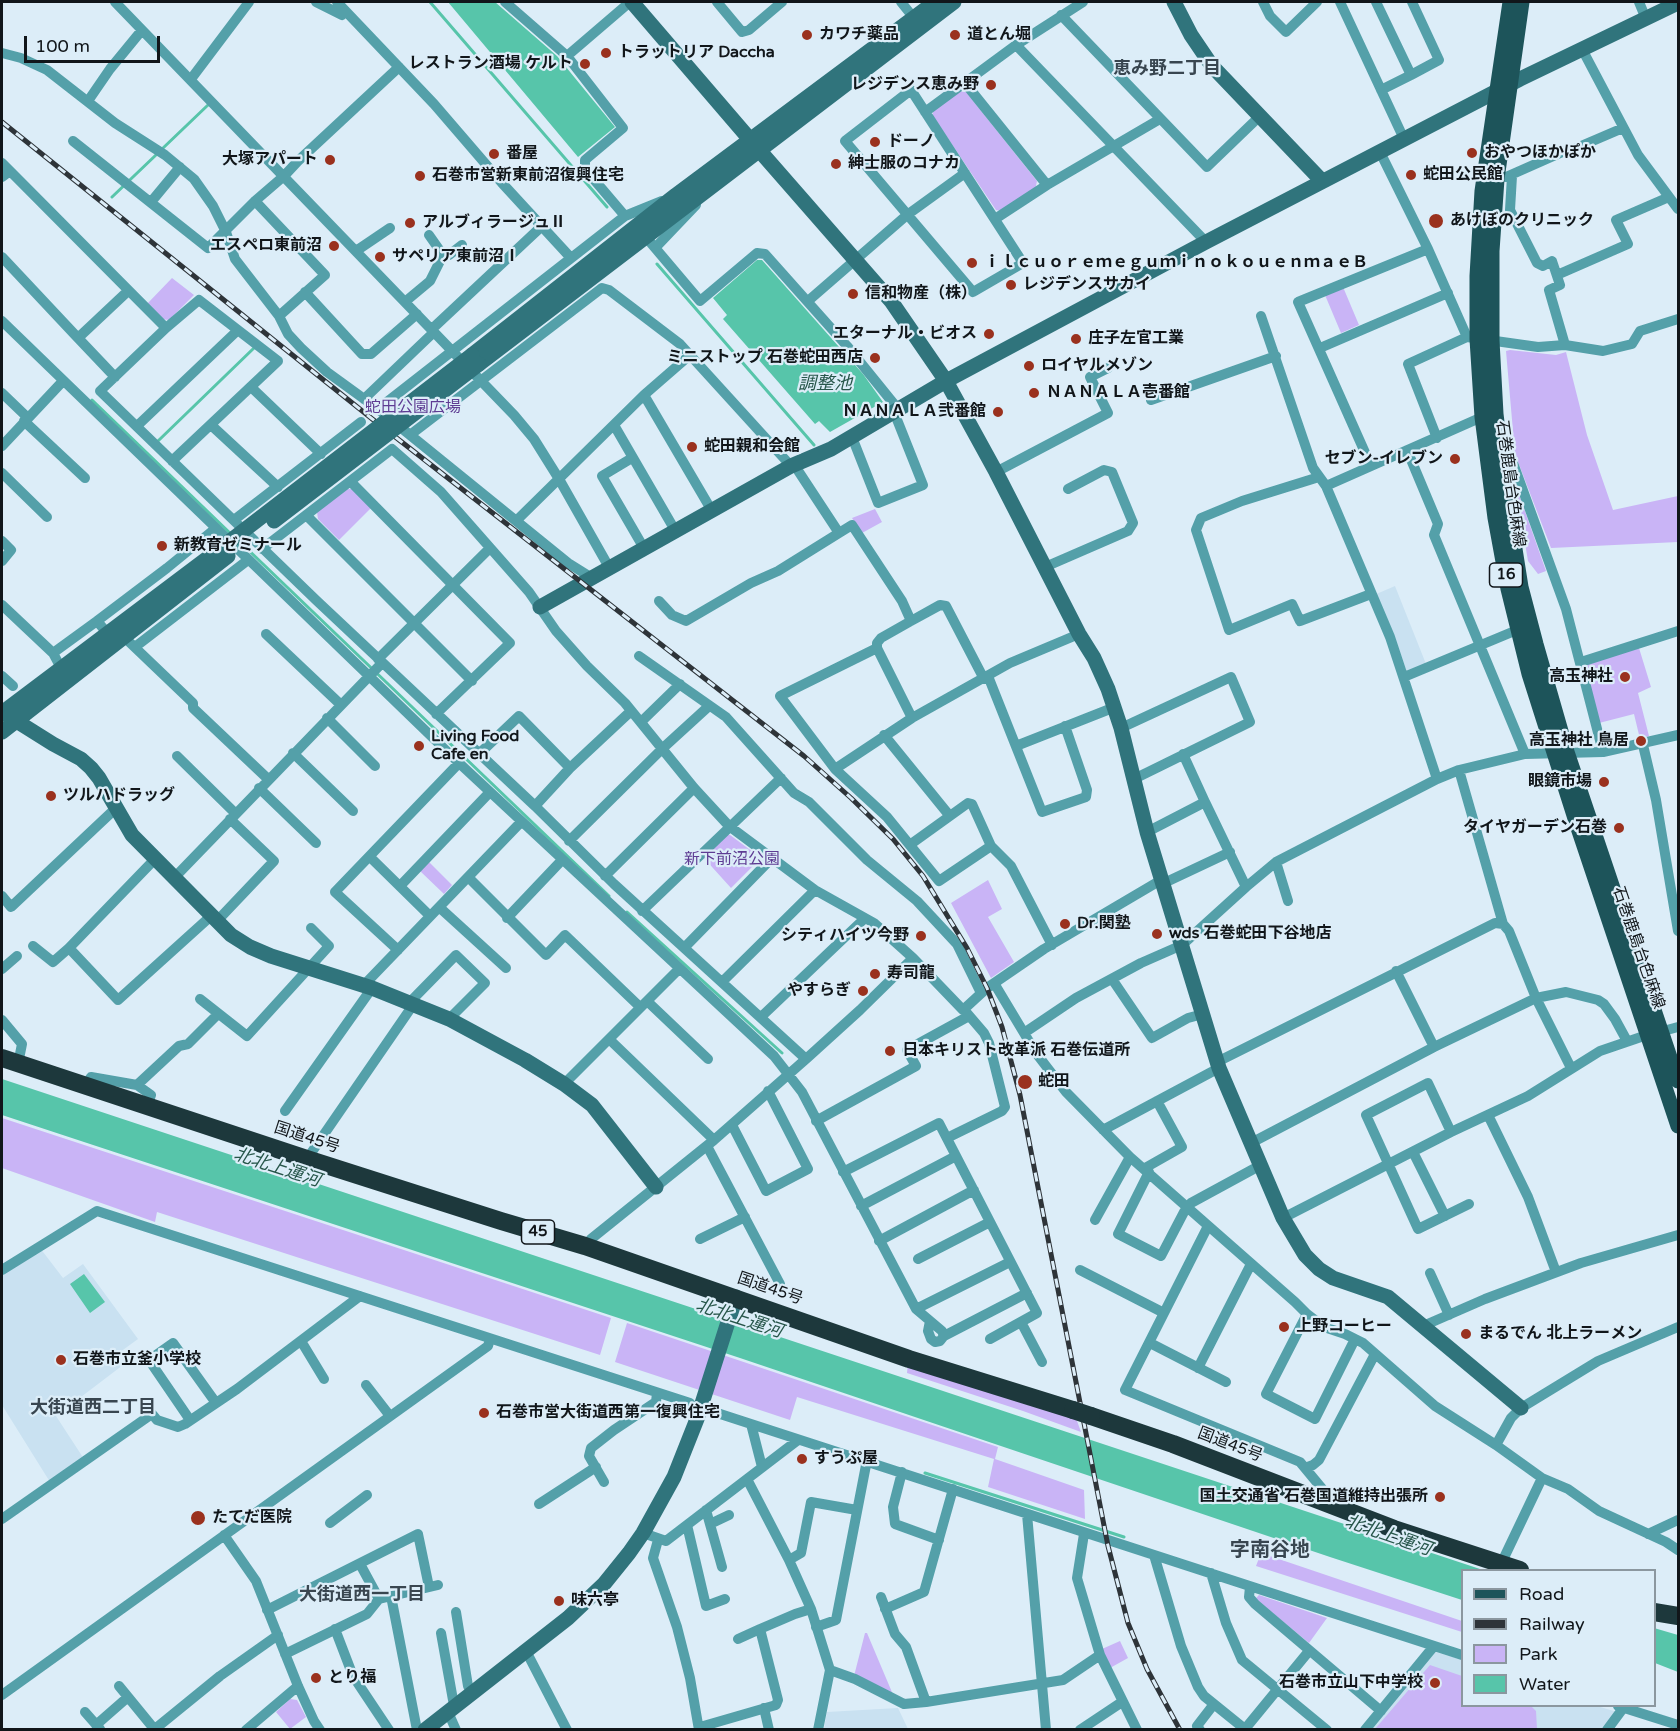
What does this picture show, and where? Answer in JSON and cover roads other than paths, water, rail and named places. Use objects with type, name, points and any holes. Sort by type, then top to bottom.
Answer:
[{"type":"highway","name":"国道45号","points":[[10,1061],[307,1159],[585,1246],[733,1305],[1091,1416],[1173,1444],[1443,1546],[1517,1569]]},
{"type":"highway","points":[[1656,1612],[1678,1616]]},
{"type":"main road","name":"石巻鹿島台色麻線","points":[[1509,2],[1479,214],[1479,339],[1482,417],[1495,518],[1517,630],[1655,1033],[1678,1126]]},
{"type":"main road","name":"石巻鹿島台色麻線","points":[[1522,2],[1511,84],[1505,178],[1479,339],[1496,414],[1521,587],[1560,752]]},
{"type":"main road","name":"石巻鹿島台色麻線","points":[[1655,1033],[1678,1081]]},
{"type":"street","points":[[115,2],[406,301],[534,439],[610,568]]},
{"type":"street","points":[[191,79],[249,2]]},
{"type":"street","points":[[316,2],[342,15],[345,11]]},
{"type":"street","points":[[337,2],[399,67],[571,258]]},
{"type":"street","points":[[505,2],[567,56],[623,128],[585,160],[585,170],[625,216]]},
{"type":"street","points":[[567,56],[631,2],[891,301],[946,381],[996,472],[1079,634],[1094,658],[1115,707],[1147,832],[1218,1065],[1283,1218],[1305,1255],[1319,1269],[1333,1278],[1388,1297],[1521,1408]]},
{"type":"street","points":[[717,2],[742,32],[749,30],[782,2]]},
{"type":"street","points":[[901,2],[913,17]]},
{"type":"street","points":[[655,248],[754,145],[913,17],[935,2]]},
{"type":"street","points":[[475,360],[676,195],[754,145],[954,2]]},
{"type":"street","points":[[925,112],[1016,45],[1083,2]]},
{"type":"street","points":[[1174,2],[1201,52],[1212,66],[1322,181]]},
{"type":"street","points":[[1263,2],[1270,16],[1286,32],[1317,2]]},
{"type":"street","points":[[1340,2],[1404,139]]},
{"type":"street","points":[[1376,2],[1411,75]]},
{"type":"street","points":[[1381,90],[1439,60],[1412,2]]},
{"type":"street","points":[[1640,2],[1646,19]]},
{"type":"street","points":[[540,607],[793,466],[852,437],[946,381],[1206,242],[1497,91],[1678,3]]},
{"type":"street","points":[[1061,15],[1207,167],[1261,115]]},
{"type":"street","points":[[88,101],[110,69],[142,30]]},
{"type":"street","points":[[1016,45],[1206,242]]},
{"type":"street","points":[[1557,275],[1628,244],[1616,220],[1675,204],[1638,155],[1582,49]]},
{"type":"street","points":[[2,53],[21,58],[47,70],[114,123],[165,154],[194,179],[205,193],[225,232],[235,259],[279,316],[288,334],[301,348],[327,372],[378,409],[568,563],[592,578]]},
{"type":"street","points":[[73,141],[208,248],[298,160],[399,67]]},
{"type":"street","points":[[965,83],[1047,185]]},
{"type":"street","points":[[911,90],[925,112],[1023,263],[973,292],[845,141],[911,90]]},
{"type":"street","points":[[995,219],[1047,185],[1160,119]]},
{"type":"street","points":[[1565,345],[1549,290],[1560,285],[1552,261],[1543,266],[1537,263],[1510,210],[1505,178],[1623,128]]},
{"type":"street","points":[[1380,152],[1448,293],[1479,339]]},
{"type":"street","points":[[151,202],[180,167]]},
{"type":"street","points":[[4,170],[166,328]]},
{"type":"street","points":[[808,301],[907,215],[965,173]]},
{"type":"street","points":[[2,732],[5,714],[61,668],[224,552],[475,360],[721,179]]},
{"type":"street","points":[[378,409],[625,216],[676,195]]},
{"type":"street","points":[[255,201],[325,275],[279,316]]},
{"type":"street","points":[[364,399],[542,226]]},
{"type":"street","points":[[356,251],[390,228]]},
{"type":"street","points":[[429,235],[443,255]]},
{"type":"street","points":[[645,236],[700,301],[757,253],[765,254],[808,301],[896,411],[923,485],[878,503],[852,437]]},
{"type":"street","points":[[443,255],[449,255],[462,245]]},
{"type":"street","points":[[1371,466],[1298,302],[1428,249]]},
{"type":"street","points":[[406,301],[430,281],[443,255]]},
{"type":"street","points":[[2,257],[115,377]]},
{"type":"street","points":[[410,435],[602,288],[609,290],[643,314],[680,344],[793,466],[839,533]]},
{"type":"street","points":[[78,338],[128,291]]},
{"type":"street","points":[[305,292],[362,354],[371,354],[417,314]]},
{"type":"street","points":[[1320,348],[1448,293]]},
{"type":"street","points":[[172,461],[278,361],[199,300],[166,328],[100,392],[111,416],[137,426],[172,461],[234,520],[376,667],[459,763],[774,1056],[802,1092],[916,1309],[942,1331],[944,1336],[1027,1293]]},
{"type":"street","points":[[1261,316],[1313,468],[1322,481],[1390,638],[1437,778]]},
{"type":"street","points":[[1437,438],[1408,364],[1479,339],[1538,347],[1565,345],[1603,351],[1632,344],[1640,331],[1678,319]]},
{"type":"street","points":[[2,321],[63,381],[111,416],[248,560],[436,714],[480,753],[642,911],[806,1059]]},
{"type":"street","points":[[137,426],[238,330]]},
{"type":"street","points":[[516,521],[644,395],[690,355]]},
{"type":"street","points":[[1151,400],[1276,356]]},
{"type":"street","points":[[996,472],[1108,413],[1090,377],[1108,369]]},
{"type":"street","points":[[3,440],[26,420],[63,381]]},
{"type":"street","points":[[251,387],[321,454]]},
{"type":"street","points":[[2,393],[85,478]]},
{"type":"street","points":[[644,395],[712,511]]},
{"type":"street","points":[[1371,594],[1300,621],[1292,604],[1229,630],[1196,530],[1201,518],[1242,501],[1371,466],[1482,417]]},
{"type":"street","points":[[234,520],[361,422]]},
{"type":"street","points":[[211,425],[279,487]]},
{"type":"street","points":[[614,425],[676,532]]},
{"type":"street","points":[[262,549],[392,449],[441,492],[529,592],[556,631],[586,666],[632,711],[694,788],[729,826],[815,890],[874,923],[913,958],[984,1033],[989,1043],[1005,1107],[1002,1111],[947,1138]]},
{"type":"street","points":[[1407,450],[1438,524],[1434,535],[1525,754]]},
{"type":"street","points":[[632,458],[602,476],[645,549]]},
{"type":"street","points":[[1513,464],[1566,609],[1603,752]]},
{"type":"street","points":[[1045,567],[1128,531],[1133,523],[1112,472],[1104,470],[1068,489]]},
{"type":"street","points":[[2,473],[47,517]]},
{"type":"street","points":[[351,482],[510,643],[436,714]]},
{"type":"street","points":[[306,515],[415,621],[472,681]]},
{"type":"street","points":[[659,601],[672,615],[686,621],[751,583],[778,571],[852,525],[902,601],[911,621]]},
{"type":"street","points":[[53,654],[216,528]]},
{"type":"street","points":[[2,541],[11,550],[2,561]]},
{"type":"street","points":[[174,878],[376,667],[415,621],[490,548]]},
{"type":"street","points":[[130,642],[224,552]]},
{"type":"street","points":[[5,714],[130,642],[248,560]]},
{"type":"street","points":[[2,605],[53,654],[61,668]]},
{"type":"street","points":[[912,718],[877,648],[877,643],[881,638],[940,605],[946,606],[986,677],[1042,812],[1086,797],[1087,790],[1065,726]]},
{"type":"street","points":[[97,621],[108,634]]},
{"type":"street","points":[[1404,677],[1517,630]]},
{"type":"street","points":[[1581,662],[1678,631]]},
{"type":"street","points":[[266,634],[340,704]]},
{"type":"street","points":[[835,769],[912,718],[1010,663],[1079,634]]},
{"type":"street","points":[[130,642],[193,703],[193,708],[268,779]]},
{"type":"street","points":[[877,648],[780,696],[835,769],[887,817],[939,881],[991,846]]},
{"type":"street","points":[[639,656],[726,717],[794,793],[809,802],[867,860],[917,901],[957,944],[981,993]]},
{"type":"street","points":[[2,676],[13,686]]},
{"type":"street","points":[[1121,728],[1232,677],[1250,722],[1134,779]]},
{"type":"street","points":[[641,722],[680,684]]},
{"type":"street","points":[[569,841],[709,706]]},
{"type":"street","points":[[1016,746],[1115,707]]},
{"type":"street","points":[[535,807],[570,768],[632,711]]},
{"type":"street","points":[[5,714],[81,759],[99,778],[132,835],[231,935],[250,947],[308,969],[368,986],[449,1019],[502,1047],[564,1084],[592,1105],[656,1187]]},
{"type":"street","points":[[480,753],[519,716],[570,768]]},
{"type":"street","points":[[327,718],[375,766]]},
{"type":"street","points":[[884,735],[949,815]]},
{"type":"street","points":[[1024,1033],[1076,998],[1182,945],[1276,862],[1437,778],[1459,770],[1525,754],[1603,752],[1643,745],[1678,735]]},
{"type":"street","points":[[1643,745],[1656,800],[1678,931]]},
{"type":"street","points":[[293,753],[353,812]]},
{"type":"street","points":[[1183,754],[1246,887]]},
{"type":"street","points":[[69,948],[118,1000],[214,919],[274,861],[177,756]]},
{"type":"street","points":[[398,950],[335,892],[459,763]]},
{"type":"street","points":[[1459,770],[1503,924],[1509,931],[1536,998],[1571,1068]]},
{"type":"street","points":[[642,911],[781,778]]},
{"type":"street","points":[[260,788],[316,843]]},
{"type":"street","points":[[605,876],[694,788]]},
{"type":"street","points":[[400,886],[490,792]]},
{"type":"street","points":[[1147,832],[1205,802]]},
{"type":"street","points":[[910,844],[949,815],[968,803],[972,804],[991,846],[1011,866],[1052,945]]},
{"type":"street","points":[[2,897],[11,908],[116,809]]},
{"type":"street","points":[[285,1111],[368,986],[398,950],[521,822]]},
{"type":"street","points":[[816,1120],[916,1066],[907,1050],[966,1013],[981,993],[1052,945],[1162,882],[1230,852]]},
{"type":"street","points":[[370,856],[430,916]]},
{"type":"street","points":[[684,948],[772,858]]},
{"type":"street","points":[[33,946],[53,962],[155,860]]},
{"type":"street","points":[[507,918],[562,860]]},
{"type":"street","points":[[1276,862],[1288,901]]},
{"type":"street","points":[[468,877],[546,955],[565,935],[708,1059]]},
{"type":"street","points":[[722,982],[815,890]]},
{"type":"street","points":[[439,907],[506,968]]},
{"type":"street","points":[[761,1017],[864,919]]},
{"type":"street","points":[[1103,1130],[1218,1065],[1396,971],[1495,922],[1503,924]]},
{"type":"street","points":[[200,999],[247,1036],[329,946],[311,928]]},
{"type":"street","points":[[307,1159],[411,1004],[456,955],[485,983],[449,1019]]},
{"type":"street","points":[[2,969],[17,956]]},
{"type":"street","points":[[585,1246],[732,1125],[860,1010],[913,958]]},
{"type":"street","points":[[564,1084],[679,969]]},
{"type":"street","points":[[1396,971],[1434,1047]]},
{"type":"street","points":[[1112,979],[1152,1038],[1188,1018],[1203,1014]]},
{"type":"street","points":[[994,983],[1053,1077],[1131,1157],[1306,1314],[1324,1327],[1355,1339],[1435,1406],[1542,1478],[1678,1550]]},
{"type":"street","points":[[1251,1143],[1434,1047],[1536,998],[1566,992],[1599,1000],[1615,1019],[1628,1041]]},
{"type":"street","points":[[137,1085],[179,1046],[188,1044],[218,1014]]},
{"type":"street","points":[[2,1020],[22,1044],[10,1061]]},
{"type":"street","points":[[1283,1218],[1451,1132],[1528,1096],[1600,1051],[1678,1027]]},
{"type":"street","points":[[609,1039],[711,1143],[745,1217],[780,1284]]},
{"type":"street","points":[[85,1086],[92,1077],[137,1085],[151,1095],[147,1106]]},
{"type":"street","points":[[1451,1132],[1428,1083],[1366,1114],[1418,1228],[1469,1204]]},
{"type":"street","points":[[732,1125],[766,1191],[808,1169],[768,1091]]},
{"type":"street","points":[[1157,1101],[1182,1147],[1147,1170],[1118,1234],[1161,1256],[1186,1207],[1259,1166]]},
{"type":"street","points":[[1488,1115],[1528,1197],[1556,1272]]},
{"type":"street","points":[[843,1172],[939,1123],[1037,1313],[990,1339]]},
{"type":"street","points":[[1413,1152],[1445,1216]]},
{"type":"street","points":[[861,1206],[956,1156]]},
{"type":"street","points":[[1095,1220],[1131,1157]]},
{"type":"street","points":[[879,1241],[974,1190]]},
{"type":"street","points":[[2,1270],[97,1211],[690,1403]]},
{"type":"street","points":[[700,1239],[745,1217]]},
{"type":"street","points":[[918,1259],[990,1222]]},
{"type":"street","points":[[1208,1226],[1125,1390],[1300,1462],[1336,1506]]},
{"type":"street","points":[[1423,1326],[1556,1272],[1638,1245],[1678,1235]]},
{"type":"street","points":[[916,1309],[1010,1262]]},
{"type":"street","points":[[1198,1368],[1251,1264]]},
{"type":"street","points":[[1080,1270],[1164,1313]]},
{"type":"street","points":[[1430,1273],[1449,1315]]},
{"type":"street","points":[[2,1519],[152,1414],[157,1420],[178,1427],[190,1420],[360,1296]]},
{"type":"street","points":[[425,1730],[568,1618],[604,1584],[643,1533],[674,1477],[697,1419],[733,1305]]},
{"type":"street","points":[[1306,1314],[1266,1394],[1315,1419],[1355,1339]]},
{"type":"street","points":[[1021,1322],[1042,1362]]},
{"type":"street","points":[[1496,1445],[1511,1418],[1521,1408],[1598,1361],[1678,1327]]},
{"type":"street","points":[[2,1695],[488,1346],[490,1339]]},
{"type":"street","points":[[301,1341],[324,1379]]},
{"type":"street","points":[[190,1420],[149,1360],[173,1343],[216,1403]]},
{"type":"street","points":[[1150,1343],[1226,1382]]},
{"type":"street","points":[[1305,1468],[1319,1460],[1375,1354]]},
{"type":"street","points":[[366,1385],[390,1416]]},
{"type":"street","points":[[604,1482],[589,1456],[591,1448],[656,1402],[657,1393]]},
{"type":"street","points":[[711,1411],[1461,1655]]},
{"type":"street","points":[[751,1424],[762,1467]]},
{"type":"street","points":[[643,1533],[666,1541],[798,1440]]},
{"type":"street","points":[[816,1627],[836,1620],[867,1460]]},
{"type":"street","points":[[539,1504],[596,1467]]},
{"type":"street","points":[[902,1472],[893,1507],[895,1524],[939,1540]]},
{"type":"street","points":[[1501,1564],[1542,1478]]},
{"type":"street","points":[[747,1479],[812,1609],[830,1670],[818,1730]]},
{"type":"street","points":[[885,1609],[924,1592],[953,1489]]},
{"type":"street","points":[[330,1523],[367,1495]]},
{"type":"street","points":[[789,1560],[801,1553],[811,1502],[857,1510]]},
{"type":"street","points":[[706,1510],[722,1567]]},
{"type":"street","points":[[1027,1514],[1046,1730]]},
{"type":"street","points":[[710,1524],[729,1515]]},
{"type":"street","points":[[1648,1534],[1678,1520]]},
{"type":"street","points":[[687,1525],[706,1606],[725,1599]]},
{"type":"street","points":[[267,1610],[418,1534],[433,1586],[379,1599],[367,1614],[285,1654]]},
{"type":"street","points":[[1084,1534],[1077,1578],[1100,1655],[1137,1730]]},
{"type":"street","points":[[224,1535],[256,1581],[298,1686],[320,1730]]},
{"type":"street","points":[[658,1540],[653,1558],[677,1627],[700,1728],[776,1705],[778,1700],[760,1629]]},
{"type":"street","points":[[1154,1555],[1181,1646],[1198,1687],[1204,1696],[1245,1729],[1309,1651]]},
{"type":"street","points":[[360,1564],[379,1599]]},
{"type":"street","points":[[1211,1573],[1226,1623],[1242,1660],[1327,1730]]},
{"type":"street","points":[[1250,1587],[1249,1597],[1255,1604],[1381,1711]]},
{"type":"street","points":[[391,1596],[417,1730]]},
{"type":"street","points":[[881,1597],[896,1634],[906,1647],[926,1702]]},
{"type":"street","points":[[738,1639],[812,1609]]},
{"type":"street","points":[[456,1612],[468,1686],[473,1692]]},
{"type":"street","points":[[335,1629],[353,1676],[389,1730]]},
{"type":"street","points":[[441,1633],[456,1730]]},
{"type":"street","points":[[119,1686],[155,1729],[220,1676],[278,1635]]},
{"type":"street","points":[[1365,1730],[1434,1646]]},
{"type":"street","points":[[526,1652],[567,1730]]},
{"type":"street","points":[[830,1670],[855,1679],[904,1704],[1063,1680],[1100,1655]]},
{"type":"street","points":[[246,1730],[298,1686]]},
{"type":"street","points":[[85,1712],[98,1727],[128,1697]]},
{"type":"street","points":[[1080,1730],[1122,1702]]},
{"type":"street","points":[[1200,1730],[1197,1726],[1214,1704]]},
{"type":"street","points":[[1607,1730],[1620,1707]]},
{"type":"street","points":[[1624,1707],[1678,1725]]},
{"type":"street","points":[[764,1708],[769,1730]]},
{"type":"water","points":[[448,2],[495,2],[557,56],[615,127],[578,157]]},
{"type":"water","name":"調整池","points":[[757,260],[762,260],[863,374],[883,402],[830,432],[819,421],[815,424],[723,319],[727,315],[713,298]]},
{"type":"water","points":[[2,1079],[1480,1569],[1461,1569],[1461,1600],[740,1358],[2,1115]]},
{"type":"water","points":[[84,1274],[105,1302],[90,1313],[70,1284]]},
{"type":"water","points":[[1656,1629],[1678,1635],[1678,1672],[1656,1663]]},
{"type":"waterway","points":[[430,2],[607,207]]},
{"type":"waterway","points":[[162,149],[208,105]]},
{"type":"waterway","points":[[112,197],[157,154]]},
{"type":"waterway","points":[[657,264],[814,445]]},
{"type":"waterway","points":[[158,441],[255,347]]},
{"type":"waterway","points":[[92,400],[232,535]]},
{"type":"waterway","points":[[239,541],[609,896]]},
{"type":"waterway","points":[[627,912],[782,1053]]},
{"type":"waterway","points":[[925,1473],[1124,1537]]},
{"type":"railway","points":[[2,122],[371,418],[804,756],[893,839],[923,876],[967,948],[987,988],[1002,1027],[1020,1095],[1108,1546],[1128,1623],[1147,1669],[1180,1730]]},
{"type":"place","name":"カワチ薬品","points":[[807,35]]},
{"type":"place","name":"道とん堀","points":[[955,35]]},
{"type":"place","name":"トラットリア Daccha","points":[[606,53]]},
{"type":"place","name":"レストラン酒場 ケルト","points":[[585,64]]},
{"type":"place","name":"レジデンス恵み野","points":[[991,85]]},
{"type":"place","name":"ドーノ","points":[[875,142]]},
{"type":"place","name":"おやつほかぽか","points":[[1472,153]]},
{"type":"place","name":"番屋","points":[[494,154]]},
{"type":"place","name":"大塚アパート","points":[[330,160]]},
{"type":"place","name":"紳士服のコナカ","points":[[836,164]]},
{"type":"place","name":"蛇田公民館","points":[[1411,175]]},
{"type":"place","name":"石巻市営新東前沼復興住宅","points":[[420,176]]},
{"type":"place","name":"あけぼのクリニック","points":[[1436,221]]},
{"type":"place","name":"アルブィラージュⅡ","points":[[410,223]]},
{"type":"place","name":"エスペロ東前沼","points":[[334,246]]},
{"type":"place","name":"サペリア東前沼Ⅰ","points":[[380,257]]},
{"type":"place","name":"ｉｌｃｕｏｒｅｍｅｇｕｍｉｎｏｋｏｕｅｎｍａｅＢ","points":[[972,263]]},
{"type":"place","name":"レジデンスサカイ","points":[[1011,285]]},
{"type":"place","name":"信和物産（株）","points":[[853,294]]},
{"type":"place","name":"エターナル・ビオス","points":[[989,334]]},
{"type":"place","name":"庄子左官工業","points":[[1076,339]]},
{"type":"place","name":"ミニストップ 石巻蛇田西店","points":[[875,358]]},
{"type":"place","name":"ロイヤルメゾン","points":[[1029,366]]},
{"type":"place","name":"ＮＡＮＡＬＡ壱番館","points":[[1034,393]]},
{"type":"place","name":"ＮＡＮＡＬＡ弐番館","points":[[998,412]]},
{"type":"place","name":"蛇田親和会館","points":[[692,447]]},
{"type":"place","name":"セブン-イレブン","points":[[1455,459]]},
{"type":"place","name":"新教育ゼミナール","points":[[162,546]]},
{"type":"place","name":"高玉神社","points":[[1625,677]]},
{"type":"place","name":"高玉神社 鳥居","points":[[1641,741]]},
{"type":"place","name":"Living Food Cafe en","points":[[419,746]]},
{"type":"place","name":"眼鏡市場","points":[[1604,782]]},
{"type":"place","name":"ツルハドラッグ","points":[[51,796]]},
{"type":"place","name":"タイヤガーデン石巻","points":[[1619,828]]},
{"type":"place","name":"Dr.関塾","points":[[1065,924]]},
{"type":"place","name":"wds 石巻蛇田下谷地店","points":[[1157,934]]},
{"type":"place","name":"シティハイツ今野","points":[[921,936]]},
{"type":"place","name":"寿司龍","points":[[875,974]]},
{"type":"place","name":"やすらぎ","points":[[863,991]]},
{"type":"place","name":"日本キリスト改革派 石巻伝道所","points":[[890,1051]]},
{"type":"place","name":"蛇田","points":[[1025,1082]]},
{"type":"place","name":"上野コーヒー","points":[[1284,1327]]},
{"type":"place","name":"まるでん 北上ラーメン","points":[[1466,1334]]},
{"type":"place","name":"石巻市立釜小学校","points":[[61,1360]]},
{"type":"place","name":"石巻市営大街道西第一復興住宅","points":[[484,1413]]},
{"type":"place","name":"すうぷ屋","points":[[802,1459]]},
{"type":"place","name":"国土交通省 石巻国道維持出張所","points":[[1440,1497]]},
{"type":"place","name":"たてだ医院","points":[[198,1518]]},
{"type":"place","name":"味六亭","points":[[559,1601]]},
{"type":"place","name":"とり福","points":[[316,1678]]},
{"type":"place","name":"石巻市立山下中学校","points":[[1435,1683]]},
{"type":"district","name":"恵み野二丁目","points":[[1167,69]]},
{"type":"district","name":"大街道西二丁目","points":[[93,1408]]},
{"type":"district","name":"字南谷地","points":[[1270,1551]]},
{"type":"district","name":"大街道西一丁目","points":[[362,1595]]},
{"type":"park label","name":"蛇田公園広場","points":[[413,408]]},
{"type":"park label","name":"新下前沼公園","points":[[732,860]]},
{"type":"water label","name":"北北上運河","points":[[277,1168]]},
{"type":"water label","name":"北北上運河","points":[[739,1319]]},
{"type":"water label","name":"北北上運河","points":[[1388,1536]]}]
